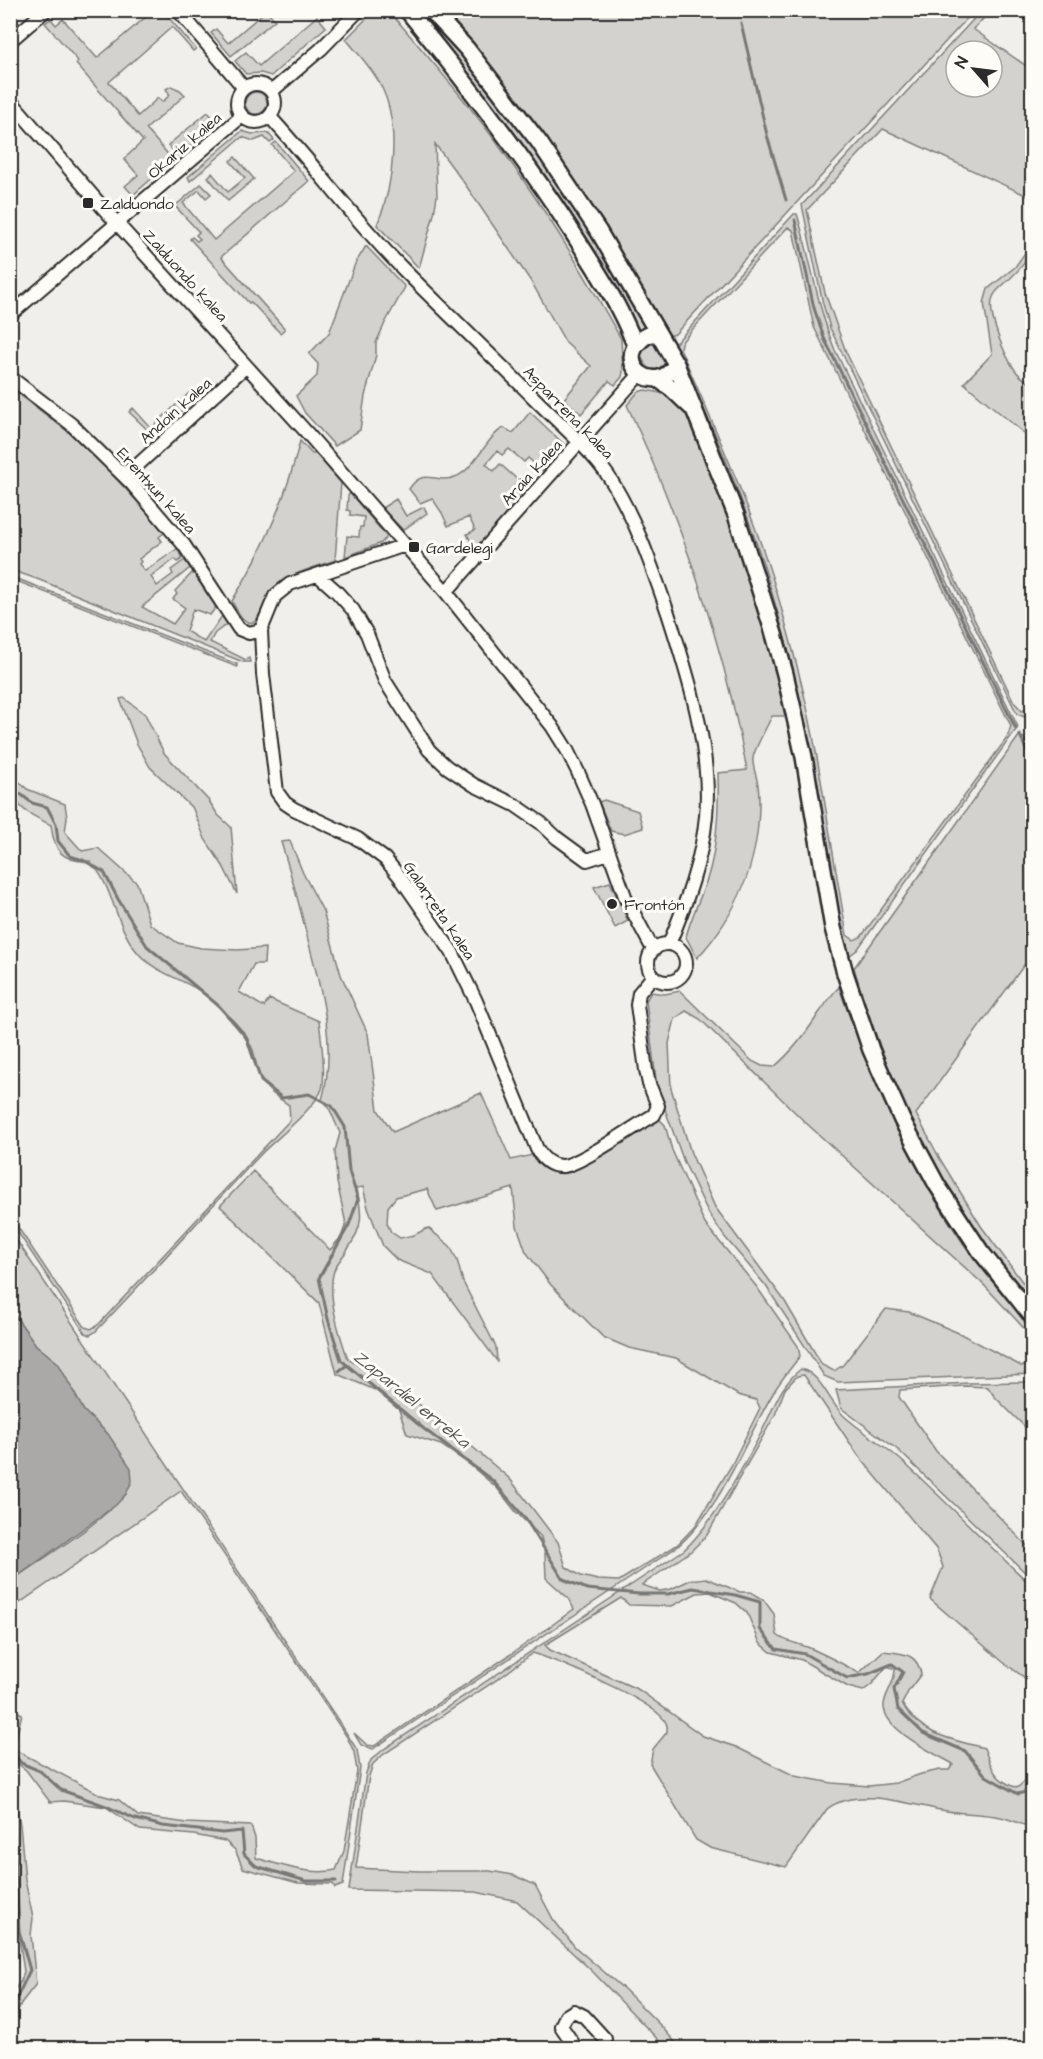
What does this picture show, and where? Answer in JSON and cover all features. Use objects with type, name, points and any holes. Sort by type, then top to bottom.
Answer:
[{"type":"main road","points":[[407,10],[489,114],[551,200],[605,286],[629,329],[635,345]]},
{"type":"main road","points":[[431,10],[467,49],[539,142],[599,231],[676,364],[740,525],[783,664],[804,757],[833,928],[845,973],[871,1050],[902,1120],[937,1185],[981,1252],[1032,1316]]},
{"type":"main road","points":[[658,334],[647,335],[635,345],[632,351],[632,359],[640,374],[651,379],[658,379],[666,376],[676,364]]},
{"type":"main road","points":[[658,379],[693,410]]},
{"type":"street","points":[[10,41],[46,10]]},
{"type":"street","points":[[178,10],[244,88]]},
{"type":"street","points":[[272,92],[321,49],[359,10]]},
{"type":"street","points":[[258,84],[266,86],[272,92],[276,105],[270,117],[256,123],[242,116],[237,99],[244,88],[258,84]]},
{"type":"street","name":"Zalduondo kalea","points":[[10,100],[117,224],[446,592],[552,726],[567,750],[592,804],[626,899],[650,944],[655,949]]},
{"type":"street","name":"Okariz kalea","points":[[10,315],[242,116]]},
{"type":"street","name":"Asparrena kalea","points":[[270,117],[402,268],[596,459],[620,495],[642,543],[677,641],[689,683],[705,773],[706,805],[701,848],[686,903],[669,944]]},
{"type":"street","name":"Andoin kalea","points":[[122,473],[133,469],[246,366]]},
{"type":"street","name":"Araia kalea","points":[[446,592],[640,374]]},
{"type":"street","name":"Erentxun kalea","points":[[10,377],[71,424],[122,473],[184,545],[239,629],[249,633],[261,630]]},
{"type":"street","name":"Galarreta kalea","points":[[405,545],[290,584],[282,589],[270,605],[261,630],[262,674],[277,792],[285,803],[358,839],[385,859],[400,877],[452,952],[476,1002],[542,1157],[555,1165],[563,1166],[584,1157],[654,1115],[658,1110],[646,1070],[637,1005],[639,993],[653,976]]},
{"type":"street","points":[[318,574],[353,610],[367,634],[385,681],[435,756],[447,767],[542,824],[587,860],[609,853]]},
{"type":"street","points":[[669,944],[684,953],[686,967],[676,980],[660,981],[649,970],[648,962],[655,949],[669,944]]},
{"type":"street","points":[[574,2048],[561,2026],[566,2016],[574,2011],[584,2016],[605,2038],[604,2049]]},
{"type":"shaded area","points":[[982,10],[991,11],[973,29],[987,39],[955,39]]},
{"type":"shaded area","points":[[153,11],[163,11],[196,49],[193,51],[172,27],[109,82],[138,116],[158,98],[162,102],[170,95],[166,89],[171,86],[185,95],[146,129],[173,160],[133,195],[125,186],[138,175],[124,159],[143,141],[76,64],[78,61],[45,23],[51,19],[56,25],[63,19],[97,58]]},
{"type":"shaded area","points":[[260,11],[267,11],[275,20],[231,56],[211,33],[216,29],[228,43],[262,14]]},
{"type":"shaded area","points":[[374,11],[389,11],[493,138],[552,223],[621,339],[622,377],[615,385],[609,381],[581,414],[564,399],[591,366],[566,343],[532,283],[435,144],[437,196],[419,268],[377,225],[388,192],[391,174],[393,135],[391,117],[387,100],[377,78],[346,39]]},
{"type":"shaded area","points":[[411,11],[427,11],[487,82],[562,186],[647,327],[636,332]]},
{"type":"shaded area","points":[[444,11],[974,11],[948,39],[944,39],[944,43],[675,334],[668,336],[631,271],[565,165],[522,105]]},
{"type":"shaded area","points":[[317,16],[326,27],[271,76],[261,73],[246,74],[235,61],[246,52],[259,66]]},
{"type":"shaded area","points":[[944,51],[944,99],[1004,99],[1004,51],[1032,70],[1032,198],[883,129],[807,210],[825,293],[846,352],[1014,702],[1022,711],[1028,709],[1032,702],[1032,707],[1025,717],[1017,714],[830,328],[802,205]]},
{"type":"shaded area","points":[[256,92],[264,95],[267,103],[264,111],[256,114],[248,111],[245,103],[248,95]]},
{"type":"shaded area","points":[[208,112],[217,123],[178,156],[168,145]]},
{"type":"shaded area","points":[[242,131],[252,134],[268,133],[274,140],[270,143],[264,137],[254,141],[242,137],[190,181],[188,177]]},
{"type":"shaded area","points":[[276,142],[309,181],[221,257],[285,329],[280,333],[190,239],[192,237],[197,241],[200,239],[196,235],[199,232],[175,206],[201,184],[211,194],[206,198],[199,190],[183,203],[214,240],[294,171],[272,145]]},
{"type":"shaded area","points":[[235,157],[254,179],[228,201],[208,177],[212,173],[228,192],[245,178],[230,161]]},
{"type":"shaded area","points":[[794,214],[797,214],[823,317],[835,350],[1018,727],[857,950],[850,955],[832,879],[816,775],[802,705],[767,575],[721,448],[673,346]],"holes":[[[788,227],[793,230],[814,327],[1011,726],[1007,738],[861,937],[854,940],[847,935],[812,732],[799,672],[777,593],[745,500],[680,348],[681,343],[691,331]]]},
{"type":"shaded area","points":[[1032,237],[1032,245],[1027,258],[993,297],[992,313],[1011,364],[1032,385],[1032,440],[964,383],[992,354],[984,303],[988,289],[1015,267],[1027,250]]},
{"type":"shaded area","points":[[366,246],[405,287],[376,343],[376,355],[365,396],[360,430],[335,446],[305,413],[296,396],[317,376],[318,364],[309,354],[329,333],[355,264]]},
{"type":"shaded area","points":[[658,343],[668,362],[660,370],[648,369],[641,356],[645,348]]},
{"type":"shaded area","points":[[11,388],[72,435],[102,463],[165,532],[159,537],[162,541],[139,559],[141,562],[139,564],[145,571],[177,549],[183,558],[178,562],[175,559],[151,577],[157,586],[173,574],[171,570],[185,560],[190,568],[142,607],[173,624],[185,608],[173,599],[177,594],[175,591],[193,572],[216,607],[210,615],[193,609],[186,631],[204,642],[222,616],[227,624],[215,633],[210,642],[246,660],[249,658],[250,662],[243,662],[11,570]]},
{"type":"shaded area","points":[[645,390],[674,399],[685,411],[690,422],[740,549],[761,616],[787,716],[772,716],[754,754],[753,764],[759,792],[758,825],[750,867],[743,886],[724,924],[697,958],[686,937],[708,876],[714,851],[718,812],[718,773],[747,770],[726,676],[699,584],[666,494],[627,405],[638,392]]},
{"type":"shaded area","points":[[189,393],[195,399],[154,436],[129,412],[133,408],[151,428]]},
{"type":"shaded area","points":[[530,412],[567,447],[544,472],[528,458],[524,462],[509,449],[502,455],[497,451],[486,464],[494,471],[500,464],[519,481],[513,488],[523,497],[478,549],[473,546],[467,534],[475,530],[469,517],[448,526],[432,498],[420,503],[409,489],[415,482],[425,477],[448,479],[462,473],[492,437],[504,428],[513,433]]},
{"type":"shaded area","points":[[300,441],[312,454],[316,454],[341,483],[335,560],[292,576],[277,585],[270,593],[256,620],[250,623],[240,616],[232,601],[254,563],[281,504]]},
{"type":"shaded area","points":[[350,493],[387,537],[381,543],[345,557],[347,536],[359,537],[364,517],[350,515],[350,511],[347,510]]},
{"type":"shaded area","points":[[396,499],[406,516],[424,507],[427,513],[403,530],[382,508]]},
{"type":"shaded area","points":[[10,576],[237,664],[237,667],[11,579]]},
{"type":"shaded area","points":[[124,698],[145,714],[164,753],[231,827],[237,894],[223,866],[205,839],[193,809],[150,767],[137,744],[120,699]]},
{"type":"shaded area","points":[[1019,736],[1024,738],[1032,753],[1032,954],[916,1114],[940,1159],[981,1226],[1032,1295],[1032,1304],[973,1228],[924,1146],[885,1058],[854,968]]},
{"type":"shaded area","points":[[11,774],[27,789],[65,804],[67,818],[65,832],[82,851],[98,848],[137,883],[150,924],[178,943],[201,948],[237,950],[265,948],[264,964],[254,964],[239,992],[264,1007],[269,999],[319,1021],[324,1075],[322,1089],[318,1096],[90,1335],[85,1333],[11,1222],[11,1217],[85,1327],[91,1329],[98,1325],[290,1120],[289,1105],[265,1086],[259,1075],[251,1046],[215,1003],[197,989],[156,968],[139,954],[125,932],[98,871],[90,861],[80,861],[61,853],[54,842],[51,825],[27,812],[16,801],[11,785]]},
{"type":"shaded area","points":[[604,800],[638,811],[643,828],[624,834],[611,831],[599,802]]},
{"type":"shaded area","points":[[290,841],[303,873],[323,911],[341,975],[368,1034],[378,1110],[393,1132],[481,1093],[511,1160],[532,1155],[543,1168],[552,1172],[568,1173],[659,1119],[665,1125],[672,1150],[705,1224],[756,1286],[798,1346],[800,1356],[775,1390],[720,1493],[693,1531],[677,1547],[373,1749],[361,1745],[354,1733],[367,1745],[374,1746],[574,1609],[568,1598],[546,1578],[545,1554],[541,1537],[516,1512],[497,1488],[441,1445],[407,1434],[399,1410],[375,1390],[337,1374],[319,1303],[220,1206],[253,1171],[330,1250],[341,1237],[346,1224],[337,1182],[335,1151],[340,1133],[330,1110],[322,1100],[328,1060],[323,1000],[281,842]],"holes":[[[363,1187],[368,1208],[383,1246],[397,1260],[432,1274],[497,1361],[496,1347],[463,1282],[457,1260],[450,1246],[428,1228],[414,1235],[400,1238],[391,1232],[387,1223],[388,1207],[396,1197],[427,1189],[437,1211],[513,1188],[517,1226],[526,1252],[551,1285],[603,1337],[629,1348],[676,1358],[738,1395],[756,1400],[760,1408],[731,1466],[696,1525],[677,1545],[619,1581],[581,1576],[566,1567],[558,1542],[510,1479],[407,1395],[348,1359],[335,1314],[332,1278],[335,1268],[353,1241],[359,1226],[361,1213],[357,1188]]]},
{"type":"shaded area","name":"Frontón","points":[[610,882],[628,921],[615,928],[594,887]]},
{"type":"shaded area","points":[[839,987],[892,1119],[925,1182],[971,1254],[1032,1329],[1032,1337],[983,1284],[805,1122],[700,1019],[686,1011],[675,1019],[669,1043],[671,1088],[691,1153],[715,1207],[784,1300],[822,1365],[834,1371],[843,1365],[886,1309],[909,1312],[961,1334],[1021,1366],[1032,1366],[1032,1374],[838,1382],[824,1376],[766,1286],[724,1236],[709,1214],[684,1162],[657,1087],[646,1001],[651,992],[665,994],[680,991],[752,1061],[762,1066],[774,1067],[798,1042]]},
{"type":"shaded area","points":[[11,1232],[357,1750],[360,1768],[343,1885],[335,1888],[333,1884],[298,1883],[243,1868],[235,1850],[225,1841],[194,1835],[140,1830],[106,1807],[64,1801],[50,1802],[26,1770],[15,1762],[11,1777],[11,1708],[22,1714],[15,1742],[17,1751],[101,1795],[119,1800],[138,1816],[187,1823],[251,1826],[255,1838],[256,1858],[316,1872],[336,1870],[344,1851],[357,1771],[354,1752],[347,1737],[181,1491],[11,1609],[11,1581],[86,1529],[126,1494],[108,1434],[84,1411],[58,1363],[36,1345],[11,1310]]},
{"type":"shaded area","points":[[11,1310],[36,1345],[58,1363],[84,1411],[108,1434],[131,1468],[132,1481],[126,1494],[116,1505],[11,1581]]},
{"type":"shaded area","points":[[801,1369],[814,1376],[844,1416],[902,1461],[1032,1586],[1032,1683],[1003,1662],[930,1599],[943,1567],[937,1550],[858,1455],[804,1375],[797,1376],[785,1389],[775,1415],[707,1535],[691,1551],[642,1585],[660,1591],[671,1589],[690,1580],[706,1578],[740,1592],[751,1592],[763,1599],[774,1614],[777,1635],[836,1660],[859,1673],[883,1651],[908,1655],[916,1662],[921,1674],[902,1704],[910,1715],[928,1730],[949,1739],[984,1748],[995,1773],[1010,1785],[1017,1788],[1032,1775],[1032,1828],[1001,1817],[867,1798],[839,1802],[827,1809],[786,1867],[710,1848],[696,1840],[650,1764],[653,1749],[667,1732],[667,1724],[659,1714],[606,1683],[533,1653],[501,1677],[384,1754],[373,1764],[369,1776],[356,1868],[490,1871],[513,1875],[535,1885],[553,1919],[575,1947],[624,1989],[680,2048],[666,2048],[593,1972],[517,1901],[476,1892],[349,1890],[366,1773],[371,1760],[384,1749],[684,1550],[695,1539],[726,1496],[782,1391]],"holes":[[[710,1592],[736,1603],[747,1613],[760,1643],[771,1652],[802,1660],[848,1687],[863,1691],[887,1666],[895,1669],[885,1700],[886,1714],[891,1723],[900,1731],[922,1747],[953,1764],[949,1770],[921,1774],[896,1783],[869,1786],[832,1783],[795,1776],[736,1747],[703,1736],[639,1690],[550,1650],[545,1645],[621,1598],[629,1605],[672,1606],[697,1593]]]},
{"type":"shaded area","points":[[1032,1382],[1032,1434],[988,1387],[900,1390],[899,1397],[936,1451],[1032,1551],[1032,1579],[898,1450],[841,1408],[836,1390]]},
{"type":"shaded area","points":[[11,1777],[20,1824],[25,1880],[33,1918],[31,1935],[36,1984],[22,2002],[11,2023],[11,1994],[21,1981],[24,1972],[18,1904],[14,1893],[16,1866],[11,1851]]},
{"type":"waterway","points":[[741,23],[767,135],[786,200]]},
{"type":"waterway","points":[[795,220],[814,308],[824,338],[1016,729]]},
{"type":"waterway","points":[[1020,735],[1032,765]]},
{"type":"waterway","name":"Zapardiel erreka","points":[[10,786],[32,803],[47,807],[56,824],[58,841],[70,856],[83,860],[104,872],[147,946],[220,1007],[246,1036],[261,1081],[282,1098],[309,1094],[332,1106],[345,1127],[349,1171],[358,1199],[349,1225],[319,1278],[328,1319],[341,1360],[424,1429],[493,1481],[525,1518],[563,1579],[587,1589],[668,1594],[693,1588],[760,1602],[760,1629],[776,1649],[805,1654],[847,1678],[868,1674],[892,1664],[903,1672],[894,1689],[898,1709],[923,1733],[965,1751],[986,1776],[1018,1794],[1032,1790]]},
{"type":"waterway","points":[[339,1371],[347,1365]]},
{"type":"waterway","points":[[10,1749],[21,1763],[40,1771],[61,1790],[135,1819],[163,1826],[222,1833],[242,1831],[244,1854],[256,1866],[306,1881],[336,1881]]},
{"type":"waterway","points":[[10,1808],[13,1815],[19,1931],[30,1970],[10,2012]]},
{"type":"place","name":"Zalduondo","points":[[88,203]]},
{"type":"place","name":"Gardelegi","points":[[414,547]]},
{"type":"place","name":"Frontón","points":[[612,904]]}]
